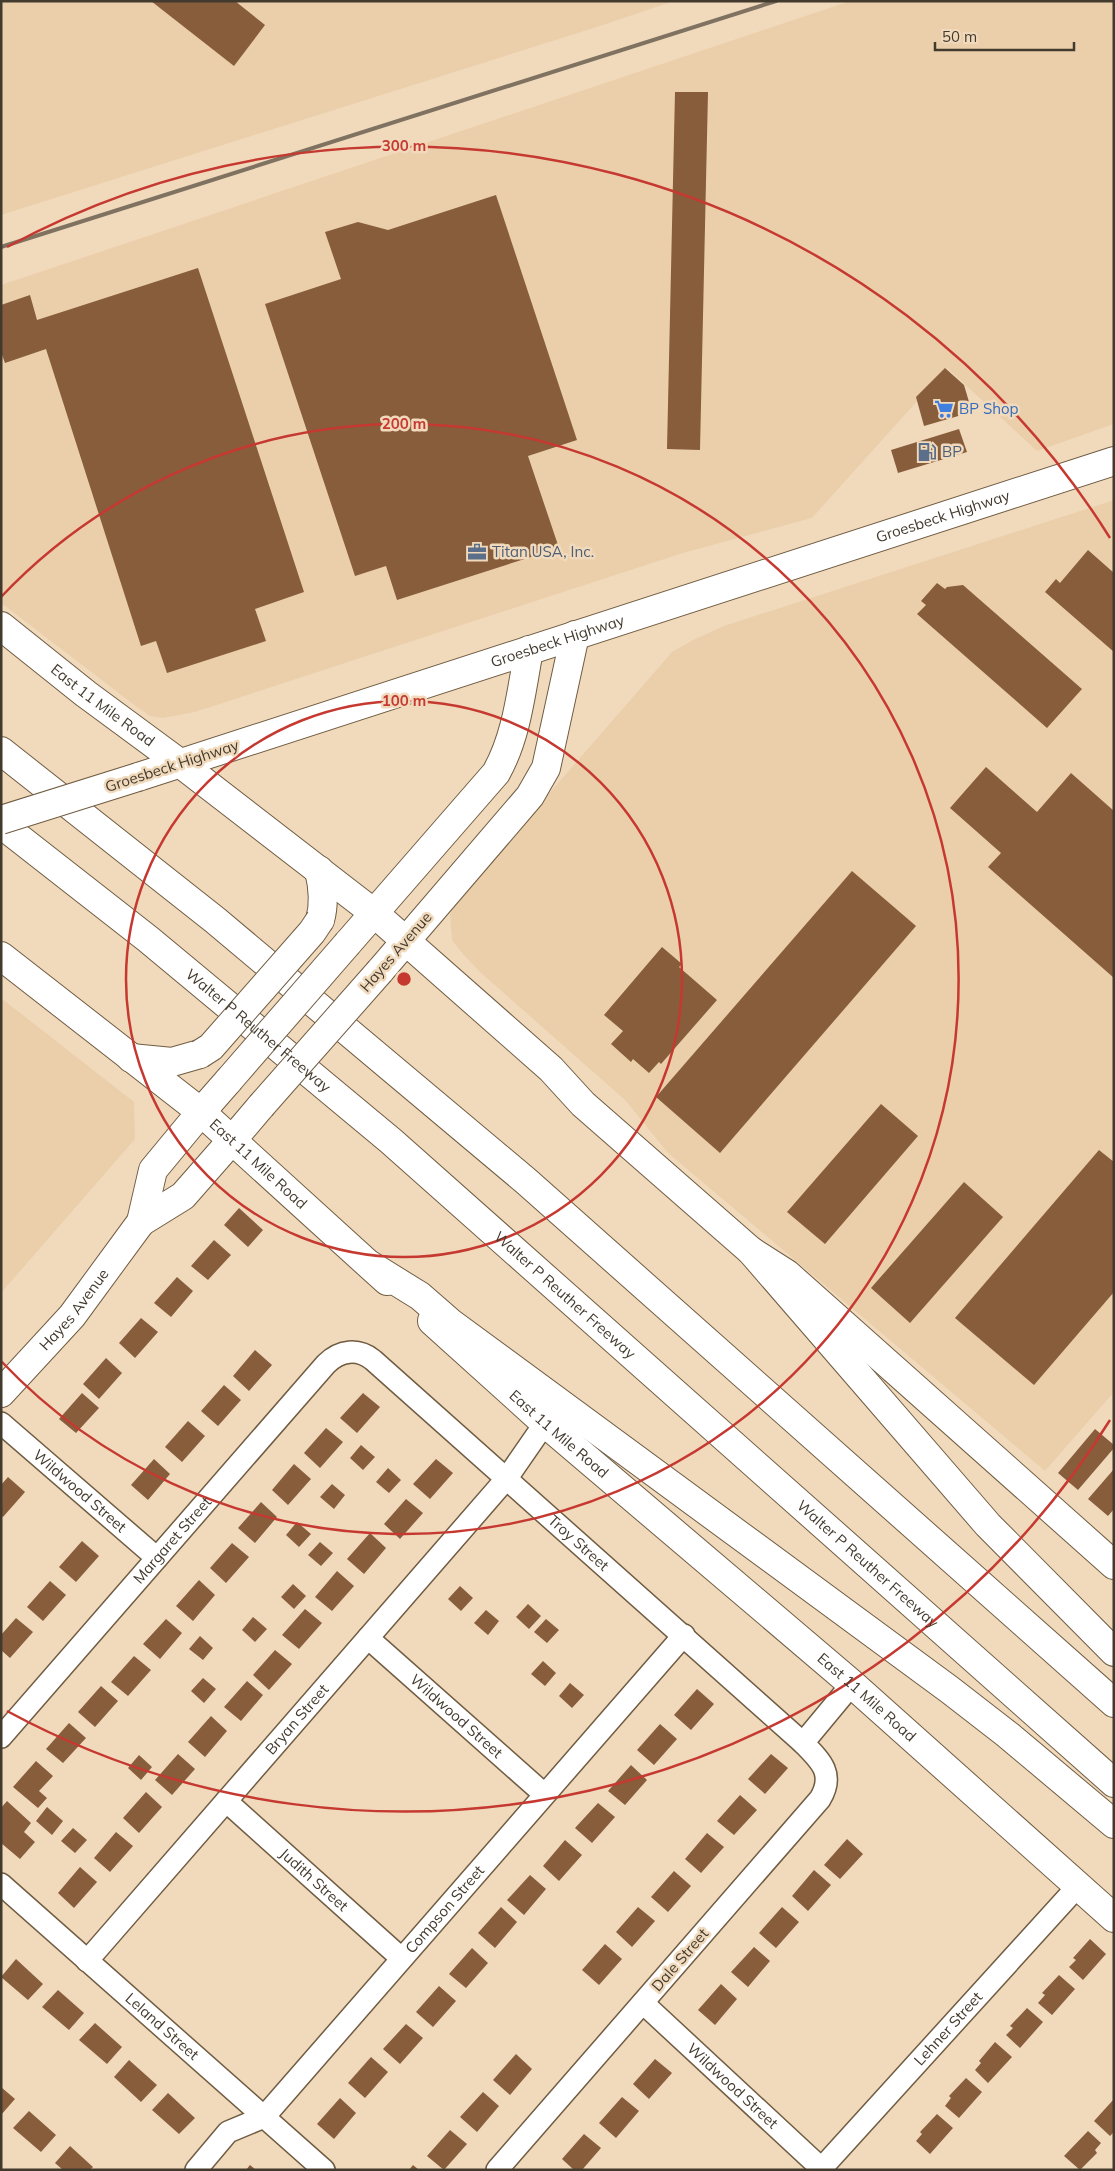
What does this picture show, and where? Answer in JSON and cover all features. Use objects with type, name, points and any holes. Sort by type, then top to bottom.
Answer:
[{"type":"main road","name":"Groesbeck Highway","points":[[1,822],[1114,461]]},
{"type":"main road","name":"East 11 Mile Road","points":[[1,626],[86,694],[181,764],[374,913],[551,1069],[583,1104],[751,1251],[787,1274],[1114,1565]]},
{"type":"main road","name":"Hayes Avenue","points":[[1,1393],[72,1316],[141,1222],[184,1196],[530,796],[540,781],[550,754],[575,635]]},
{"type":"main road","name":"Hayes Avenue","points":[[141,1222],[153,1170],[201,1112],[496,773],[506,756],[512,738],[529,650]]},
{"type":"main road","points":[[1,751],[215,920],[526,1181],[1114,1703]]},
{"type":"main road","name":"Walter P Reuther Freeway","points":[[1,822],[148,939],[391,1141],[1114,1783]]},
{"type":"main road","points":[[131,1058],[172,1062],[200,1054],[211,1047],[312,932],[320,920],[323,898],[318,870]]},
{"type":"main road","name":"East 11 Mile Road","points":[[1,956],[233,1139],[545,1424],[852,1684],[1114,1918]]},
{"type":"main road","points":[[751,1251],[988,1525],[1114,1652]]},
{"type":"main road","points":[[370,1265],[420,1296],[452,1323],[950,1690],[1008,1735],[1114,1824]]},
{"type":"street","name":"Troy Street","points":[[350,1352],[360,1352],[373,1360],[803,1743]]},
{"type":"street","name":"Margaret Street","points":[[1,1737],[326,1364],[340,1354],[350,1352]]},
{"type":"street","name":"Wildwood Street","points":[[1,1423],[157,1558]]},
{"type":"street","name":"Bryan Street","points":[[87,1961],[507,1478],[545,1424]]},
{"type":"street","name":"Compson Street","points":[[196,2170],[228,2132],[264,2117],[684,1635]]},
{"type":"street","name":"Wildwood Street","points":[[368,1638],[544,1794]]},
{"type":"street","points":[[803,1743],[852,1684]]},
{"type":"street","name":"Dale Street","points":[[497,2170],[822,1794],[827,1779],[824,1766],[803,1743]]},
{"type":"street","name":"Judith Street","points":[[226,1801],[401,1958]]},
{"type":"street","name":"Leland Street","points":[[1,1884],[324,2170]]},
{"type":"street","name":"Lehner Street","points":[[821,2169],[1078,1886]]},
{"type":"street","name":"Wildwood Street","points":[[643,2003],[821,2169]]},
{"type":"shaded area","points":[[1,1],[674,1],[1,215]]},
{"type":"shaded area","points":[[850,1],[1114,1],[1114,424],[1037,451],[947,368],[812,518],[683,553],[195,712],[163,718],[150,716],[137,707],[1,603],[1,285]]},
{"type":"shaded area","points":[[1114,500],[1114,1392],[1045,1471],[668,1153],[625,1100],[481,973],[462,953],[452,940],[450,914],[460,896],[672,652],[724,626]]},
{"type":"shaded area","points":[[1,998],[134,1102],[135,1139],[1,1293]]},
{"type":"building","points":[[151,1],[235,1],[265,25],[234,66]]},
{"type":"building","points":[[675,92],[708,92],[700,450],[667,449]]},
{"type":"building","points":[[496,195],[577,440],[528,456],[559,548],[397,600],[386,566],[355,576],[265,304],[341,279],[325,232],[358,222],[388,230]]},
{"type":"building","points":[[198,268],[304,592],[255,609],[266,641],[167,673],[156,641],[141,646],[46,349],[5,363],[1,352],[1,305],[30,295],[37,320]]},
{"type":"building","points":[[945,368],[964,385],[972,412],[924,426],[916,397]]},
{"type":"building","points":[[959,429],[967,452],[898,473],[891,450]]},
{"type":"building","points":[[1088,550],[1114,573],[1114,652],[1045,592],[1056,579],[1060,583]]},
{"type":"building","points":[[937,583],[945,589],[947,587],[963,585],[1082,689],[1047,728],[917,614],[926,605],[921,601]]},
{"type":"building","points":[[986,767],[1037,812],[1071,773],[1114,811],[1114,978],[988,867],[1001,853],[950,808]]},
{"type":"building","points":[[852,871],[916,926],[720,1153],[656,1097]]},
{"type":"building","points":[[662,947],[682,964],[679,967],[717,1000],[661,1064],[659,1062],[649,1073],[633,1059],[631,1062],[611,1044],[623,1031],[604,1015]]},
{"type":"building","points":[[881,1104],[918,1136],[825,1244],[787,1212]]},
{"type":"building","points":[[1099,1150],[1114,1162],[1114,1292],[1034,1385],[955,1318]]},
{"type":"building","points":[[964,1182],[1003,1217],[910,1323],[871,1288]]},
{"type":"building","points":[[239,1208],[263,1230],[248,1247],[224,1225]]},
{"type":"building","points":[[214,1240],[231,1255],[208,1280],[191,1266]]},
{"type":"building","points":[[177,1277],[193,1291],[171,1317],[154,1303]]},
{"type":"building","points":[[141,1318],[158,1332],[135,1358],[119,1343]]},
{"type":"building","points":[[255,1350],[272,1365],[249,1391],[233,1376]]},
{"type":"building","points":[[106,1358],[122,1373],[99,1399],[83,1384]]},
{"type":"building","points":[[224,1385],[241,1400],[218,1426],[201,1411]]},
{"type":"building","points":[[82,1393],[99,1408],[76,1433],[59,1419]]},
{"type":"building","points":[[363,1393],[380,1407],[357,1433],[340,1418]]},
{"type":"building","points":[[188,1421],[205,1436],[182,1462],[165,1447]]},
{"type":"building","points":[[326,1428],[343,1442],[320,1468],[304,1453]]},
{"type":"building","points":[[1095,1429],[1114,1445],[1114,1448],[1078,1490],[1058,1473]]},
{"type":"building","points":[[361,1445],[375,1457],[363,1470],[350,1458]]},
{"type":"building","points":[[154,1459],[170,1474],[148,1500],[131,1485]]},
{"type":"building","points":[[436,1459],[453,1473],[430,1499],[413,1484]]},
{"type":"building","points":[[294,1464],[311,1479],[288,1505],[272,1490]]},
{"type":"building","points":[[388,1468],[401,1480],[389,1493],[376,1482]]},
{"type":"building","points":[[1114,1469],[1114,1509],[1108,1516],[1088,1499]]},
{"type":"building","points":[[8,1477],[25,1492],[3,1517],[1,1516],[1,1485]]},
{"type":"building","points":[[332,1484],[345,1495],[334,1509],[320,1497]]},
{"type":"building","points":[[406,1499],[423,1513],[400,1539],[384,1524]]},
{"type":"building","points":[[261,1502],[277,1517],[255,1543],[238,1528]]},
{"type":"building","points":[[297,1522],[311,1534],[299,1547],[286,1535]]},
{"type":"building","points":[[370,1533],[386,1548],[364,1574],[347,1559]]},
{"type":"building","points":[[82,1541],[99,1556],[76,1582],[59,1567]]},
{"type":"building","points":[[320,1542],[333,1553],[321,1566],[308,1555]]},
{"type":"building","points":[[232,1543],[249,1557],[226,1583],[210,1568]]},
{"type":"building","points":[[337,1571],[354,1586],[332,1611],[315,1597]]},
{"type":"building","points":[[199,1580],[215,1595],[193,1621],[176,1606]]},
{"type":"building","points":[[50,1581],[66,1595],[43,1621],[27,1607]]},
{"type":"building","points":[[293,1584],[306,1596],[294,1609],[281,1597]]},
{"type":"building","points":[[460,1586],[473,1598],[461,1611],[448,1599]]},
{"type":"building","points":[[528,1604],[541,1616],[529,1629],[516,1617]]},
{"type":"building","points":[[305,1609],[322,1623],[299,1649],[282,1635]]},
{"type":"building","points":[[486,1610],[499,1621],[488,1635],[474,1623]]},
{"type":"building","points":[[253,1617],[267,1629],[255,1642],[242,1630]]},
{"type":"building","points":[[16,1618],[33,1632],[10,1658],[1,1650],[1,1635]]},
{"type":"building","points":[[166,1619],[182,1633],[160,1659],[143,1644]]},
{"type":"building","points":[[546,1619],[559,1630],[547,1643],[534,1632]]},
{"type":"building","points":[[200,1636],[213,1648],[203,1660],[189,1649]]},
{"type":"building","points":[[275,1650],[292,1664],[269,1690],[253,1675]]},
{"type":"building","points":[[134,1656],[151,1670],[128,1696],[111,1682]]},
{"type":"building","points":[[543,1661],[556,1673],[545,1686],[531,1674]]},
{"type":"building","points":[[203,1678],[216,1689],[204,1703],[191,1691]]},
{"type":"building","points":[[247,1681],[263,1695],[241,1721],[224,1707]]},
{"type":"building","points":[[570,1683],[584,1695],[572,1708],[559,1696]]},
{"type":"building","points":[[101,1686],[118,1701],[95,1727],[78,1712]]},
{"type":"building","points":[[697,1689],[714,1704],[691,1730],[674,1715]]},
{"type":"building","points":[[211,1716],[227,1731],[205,1757],[188,1742]]},
{"type":"building","points":[[69,1723],[86,1738],[63,1763],[46,1749]]},
{"type":"building","points":[[660,1724],[677,1739],[654,1765],[637,1750]]},
{"type":"building","points":[[178,1754],[195,1769],[172,1795],[155,1780]]},
{"type":"building","points":[[771,1754],[788,1768],[765,1794],[748,1779]]},
{"type":"building","points":[[139,1755],[152,1767],[141,1780],[128,1768]]},
{"type":"building","points":[[36,1761],[53,1776],[39,1791],[47,1798],[38,1808],[13,1787]]},
{"type":"building","points":[[631,1765],[647,1780],[625,1805],[608,1791]]},
{"type":"building","points":[[146,1792],[162,1807],[139,1833],[123,1818]]},
{"type":"building","points":[[740,1795],[757,1810],[734,1835],[717,1821]]},
{"type":"building","points":[[7,1801],[31,1823],[24,1832],[35,1842],[20,1859],[1,1843],[1,1808]]},
{"type":"building","points":[[598,1803],[615,1817],[592,1843],[575,1828]]},
{"type":"building","points":[[47,1807],[63,1821],[52,1835],[36,1821]]},
{"type":"building","points":[[73,1828],[87,1840],[75,1853],[61,1841]]},
{"type":"building","points":[[116,1832],[133,1846],[110,1872],[94,1858]]},
{"type":"building","points":[[707,1833],[724,1847],[701,1873],[685,1859]]},
{"type":"building","points":[[847,1839],[863,1854],[840,1879],[824,1865]]},
{"type":"building","points":[[565,1840],[582,1855],[559,1881],[543,1866]]},
{"type":"building","points":[[80,1867],[97,1882],[74,1908],[58,1893]]},
{"type":"building","points":[[814,1870],[831,1885],[808,1911],[792,1896]]},
{"type":"building","points":[[674,1871],[691,1886],[668,1912],[651,1897]]},
{"type":"building","points":[[530,1875],[546,1889],[524,1915],[507,1900]]},
{"type":"building","points":[[501,1907],[517,1922],[495,1948],[478,1933]]},
{"type":"building","points":[[638,1907],[655,1921],[632,1947],[616,1932]]},
{"type":"building","points":[[782,1907],[799,1922],[776,1948],[759,1933]]},
{"type":"building","points":[[1090,1939],[1106,1954],[1083,1980],[1069,1967],[1076,1960],[1073,1958]]},
{"type":"building","points":[[605,1944],[622,1959],[599,1985],[582,1970]]},
{"type":"building","points":[[754,1947],[770,1961],[748,1987],[731,1972]]},
{"type":"building","points":[[472,1948],[488,1963],[466,1988],[449,1974]]},
{"type":"building","points":[[16,1959],[43,1984],[28,2000],[1,1977]]},
{"type":"building","points":[[1059,1975],[1075,1989],[1052,2015],[1038,2003],[1045,1995],[1042,1993]]},
{"type":"building","points":[[721,1984],[737,1999],[715,2025],[698,2010]]},
{"type":"building","points":[[439,1986],[456,2001],[433,2027],[416,2012]]},
{"type":"building","points":[[58,1990],[84,2013],[69,2030],[42,2007]]},
{"type":"building","points":[[1027,2008],[1043,2022],[1020,2048],[1006,2035],[1013,2028],[1010,2026]]},
{"type":"building","points":[[95,2023],[122,2047],[107,2064],[79,2040]]},
{"type":"building","points":[[406,2024],[423,2038],[400,2064],[383,2049]]},
{"type":"building","points":[[995,2042],[1012,2057],[988,2083],[975,2070],[981,2063],[979,2061]]},
{"type":"building","points":[[516,2054],[532,2069],[510,2095],[493,2080]]},
{"type":"building","points":[[371,2057],[388,2072],[365,2098],[348,2083]]},
{"type":"building","points":[[655,2059],[672,2073],[649,2099],[633,2084]]},
{"type":"building","points":[[129,2060],[157,2085],[141,2102],[114,2077]]},
{"type":"building","points":[[966,2078],[982,2092],[959,2118],[945,2106],[951,2098],[949,2096]]},
{"type":"building","points":[[1,2087],[15,2099],[1,2115]]},
{"type":"building","points":[[483,2092],[499,2106],[477,2132],[460,2117]]},
{"type":"building","points":[[168,2093],[195,2118],[179,2134],[152,2110]]},
{"type":"building","points":[[622,2097],[639,2111],[616,2138],[599,2123]]},
{"type":"building","points":[[340,2098],[356,2113],[334,2139],[317,2124]]},
{"type":"building","points":[[1114,2099],[1114,2132],[1110,2136],[1094,2121]]},
{"type":"building","points":[[29,2111],[56,2135],[41,2152],[13,2128]]},
{"type":"building","points":[[937,2114],[953,2128],[930,2154],[916,2141],[922,2134],[920,2132]]},
{"type":"building","points":[[450,2130],[467,2144],[444,2170],[427,2156]]},
{"type":"building","points":[[1088,2131],[1101,2143],[1095,2150],[1097,2153],[1080,2170],[1064,2156]]},
{"type":"building","points":[[584,2134],[601,2148],[582,2170],[574,2170],[562,2159]]},
{"type":"building","points":[[70,2146],[93,2167],[90,2170],[63,2170],[55,2163]]},
{"type":"building","points":[[250,2165],[256,2170],[246,2170]]},
{"type":"building","points":[[413,2165],[419,2170],[409,2170]]},
{"type":"railway","points":[[1,247],[776,1]]},
{"type":"place","name":"BP Shop","points":[[944,409]]},
{"type":"place","name":"BP","points":[[927,452]]},
{"type":"place","name":"Titan USA, Inc.","points":[[477,552]]}]
